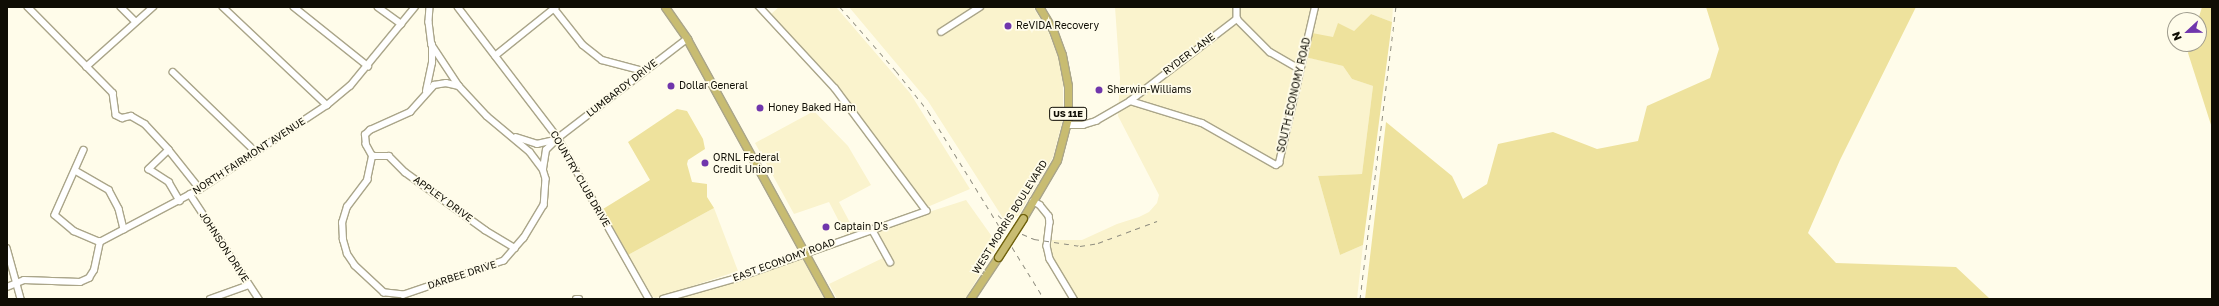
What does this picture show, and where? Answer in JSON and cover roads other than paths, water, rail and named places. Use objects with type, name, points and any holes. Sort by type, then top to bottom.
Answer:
[{"type":"main road","points":[[665,7],[687,39],[830,299]]},
{"type":"main road","name":"WEST MORRIS BOULEVARD","points":[[970,299],[1023,218],[1057,160],[1067,125],[1068,86],[1065,65],[1053,30],[1039,7]]},
{"type":"street","points":[[28,7],[113,93],[116,115],[136,118],[169,150],[200,189]]},
{"type":"street","points":[[121,7],[135,21]]},
{"type":"street","points":[[86,67],[135,21],[153,7]]},
{"type":"street","points":[[223,7],[327,105]]},
{"type":"street","points":[[294,7],[368,66]]},
{"type":"street","points":[[378,7],[401,24]]},
{"type":"street","name":"NORTH FAIRMONT AVENUE","points":[[100,242],[180,201],[200,189],[255,151],[327,105],[350,86],[368,66],[415,7]]},
{"type":"street","name":"DARBEE DRIVE","points":[[426,91],[432,63],[432,45],[428,22],[430,7]]},
{"type":"street","name":"EAST ECONOMY ROAD","points":[[663,299],[737,278],[926,211],[834,89],[759,7]]},
{"type":"street","points":[[941,32],[980,7]]},
{"type":"street","points":[[1237,7],[1237,19],[1270,52],[1299,68]]},
{"type":"street","name":"SOUTH ECONOMY ROAD","points":[[1130,101],[1202,123],[1276,165],[1278,163],[1299,68],[1316,7]]},
{"type":"street","name":"COUNTRY CLUB DRIVE","points":[[461,8],[495,56],[558,138],[649,299]]},
{"type":"street","points":[[495,56],[555,8],[583,45],[602,60],[644,71]]},
{"type":"street","name":"RYDER LANE","points":[[1067,125],[1083,126],[1096,121],[1130,101],[1237,19]]},
{"type":"street","name":"LUMBARDY DRIVE","points":[[558,138],[687,39]]},
{"type":"street","name":"DARBEE DRIVE","points":[[432,45],[460,86],[487,116],[515,136],[543,169],[546,179],[544,205],[537,220],[504,261],[491,267],[404,295],[384,293],[355,266],[347,254],[342,240],[342,223],[346,207],[367,180],[372,156],[366,145],[366,135],[370,130],[410,112],[426,91],[434,85],[446,83],[460,86]]},
{"type":"street","points":[[173,72],[255,151]]},
{"type":"street","points":[[515,136],[537,144],[546,143],[558,138]]},
{"type":"street","points":[[543,169],[546,150],[558,138]]},
{"type":"street","points":[[7,287],[24,280],[80,282],[89,278],[94,270],[100,242],[74,231],[56,215],[84,150]]},
{"type":"street","points":[[169,150],[149,169],[169,182],[180,201]]},
{"type":"street","name":"APPLEY DRIVE","points":[[372,156],[389,156],[411,176],[485,230],[515,248]]},
{"type":"street","points":[[76,171],[109,190],[119,209],[124,229]]},
{"type":"street","name":"JOHNSON DRIVE","points":[[190,194],[259,299]]},
{"type":"street","points":[[1033,202],[1044,209],[1048,216],[1050,222],[1047,246],[1050,259],[1074,299]]},
{"type":"street","points":[[872,229],[890,262]]},
{"type":"street","points":[[7,248],[22,299]]},
{"type":"street","points":[[210,299],[249,285]]},
{"type":"railway","points":[[840,7],[896,71],[928,111],[1044,299]]},
{"type":"railway","points":[[1360,299],[1396,7]]},
{"type":"railway","points":[[998,215],[1013,230],[1034,239],[1080,246],[1098,243],[1157,221]]},
{"type":"place","name":"ReVIDA Recovery","points":[[1008,26]]},
{"type":"place","name":"Dollar General","points":[[671,86]]},
{"type":"place","name":"Sherwin-Williams","points":[[1099,90]]},
{"type":"place","name":"Honey Baked Ham","points":[[760,108]]},
{"type":"place","name":"ORNL Federal Credit Union","points":[[705,163]]},
{"type":"place","name":"Captain D's","points":[[826,227]]}]
